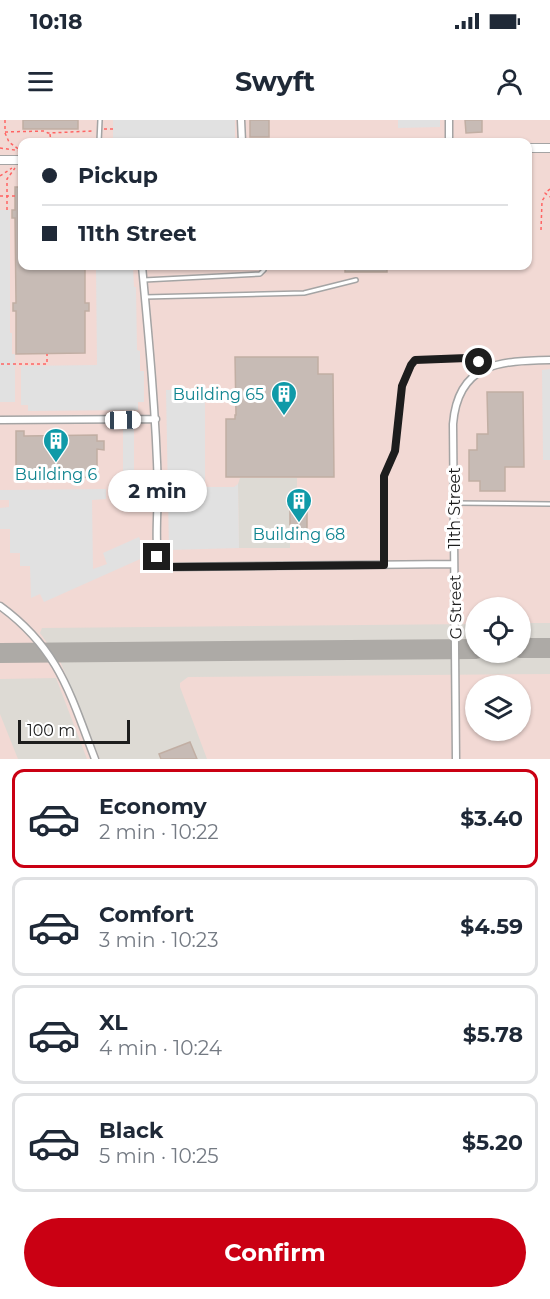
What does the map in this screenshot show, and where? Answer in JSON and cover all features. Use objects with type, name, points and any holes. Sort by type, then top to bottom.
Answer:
[{"type":"street","points":[[241,120],[242,138]]},
{"type":"street","points":[[449,120],[450,138]]},
{"type":"street","points":[[532,148],[550,148]]},
{"type":"street","points":[[0,160],[18,160]]},
{"type":"street","name":"11th Street","points":[[143,270],[156,419],[158,514],[156,554],[163,565],[183,567],[454,564],[453,424],[455,409],[466,385],[492,365],[507,361],[550,360]]},
{"type":"street","points":[[0,420],[156,419]]},
{"type":"street","name":"G Street","points":[[454,564],[456,759]]},
{"type":"street","points":[[0,606],[35,635],[48,653],[67,687],[95,759]]},
{"type":"lane","points":[[99,138],[100,120]]},
{"type":"lane","points":[[144,280],[260,274],[264,270]]},
{"type":"lane","points":[[145,297],[304,292],[356,280]]},
{"type":"lane","points":[[384,565],[384,476],[395,451],[402,386],[411,365],[415,360],[467,358],[492,365]]},
{"type":"lane","points":[[454,503],[550,504]]},
{"type":"path","points":[[5,120],[5,132],[9,142],[18,148]]},
{"type":"path","points":[[5,132],[44,131],[50,133],[113,129]]},
{"type":"path","points":[[50,133],[51,138]]},
{"type":"path","points":[[0,148],[18,150]]},
{"type":"path","points":[[0,176],[17,166],[7,179],[7,210]]},
{"type":"path","points":[[541,230],[542,201],[546,191],[550,189]]},
{"type":"path","points":[[546,195],[550,197]]},
{"type":"path","points":[[0,196],[15,196]]},
{"type":"path","points":[[1,364],[47,364],[47,354]]},
{"type":"shaded area","points":[[0,120],[550,120],[550,759],[0,759]]},
{"type":"shaded area","points":[[113,120],[235,120],[235,138],[113,138]]},
{"type":"shaded area","points":[[398,120],[440,120],[440,127],[398,128]]},
{"type":"shaded area","points":[[0,210],[10,210],[10,333],[12,333],[12,354],[15,354],[15,402],[0,402]]},
{"type":"shaded area","points":[[96,270],[133,270],[134,287],[136,287],[137,350],[140,351],[140,371],[144,371],[144,402],[138,402],[138,410],[28,411],[28,405],[21,405],[21,366],[97,365]]},
{"type":"shaded area","points":[[550,369],[550,460],[543,460],[542,370]]},
{"type":"shaded area","points":[[205,389],[205,487],[234,487],[238,484],[239,548],[169,550],[166,390]]},
{"type":"shaded area","points":[[123,428],[134,428],[134,489],[123,489]]},
{"type":"shaded area","points":[[240,478],[297,478],[297,507],[290,508],[290,548],[239,548],[238,484]]},
{"type":"shaded area","points":[[106,489],[106,499],[92,500],[93,569],[107,564],[103,553],[139,537],[147,556],[44,602],[40,594],[31,598],[30,566],[20,566],[20,553],[10,553],[10,529],[0,529],[0,508],[9,507],[9,500],[0,500],[0,490]]},
{"type":"shaded area","points":[[531,623],[550,623],[550,674],[188,677],[180,683],[180,687],[207,759],[197,759],[190,742],[159,754],[161,759],[100,759],[60,661],[40,633],[42,628],[465,624],[465,663],[531,663]]},
{"type":"shaded area","points":[[56,678],[87,759],[18,759],[0,714],[0,679]]},
{"type":"building","points":[[23,120],[78,120],[78,129],[23,129]]},
{"type":"building","points":[[250,120],[269,120],[269,137],[250,137]]},
{"type":"building","points":[[465,120],[482,120],[482,132],[466,133]]},
{"type":"building","points":[[15,187],[18,187],[18,270],[85,270],[85,303],[89,303],[89,311],[85,311],[85,353],[16,354],[16,311],[13,311],[13,303],[16,303],[15,218],[12,218],[12,210],[15,210]]},
{"type":"building","points":[[345,270],[387,270],[387,272],[345,272]]},
{"type":"building","name":"Building 65","points":[[235,357],[318,357],[318,374],[333,374],[334,477],[226,477],[226,419],[235,419],[236,415]]},
{"type":"building","points":[[487,392],[523,392],[524,467],[505,467],[505,491],[480,491],[480,481],[469,481],[469,450],[477,450],[477,434],[488,434]]},
{"type":"building","name":"Building 6","points":[[16,431],[24,431],[24,436],[97,435],[97,441],[104,441],[104,450],[97,449],[97,477],[16,479]]},
{"type":"building","name":"Building 68","points":[[290,507],[307,507],[307,540],[290,541]]},
{"type":"building","points":[[190,742],[197,759],[161,759],[159,754]]},
{"type":"taxiway","points":[[531,648],[550,648]]},
{"type":"taxiway","points":[[0,653],[465,649]]},
{"type":"place","name":"Building 65","points":[[284,417]]},
{"type":"place","name":"Building 6","points":[[56,464]]},
{"type":"place","name":"Building 68","points":[[299,524]]},
{"type":"route","points":[[157,557],[163,565],[171,567],[384,565],[384,476],[395,451],[402,386],[408,371],[415,360],[467,358],[479,362]]}]
